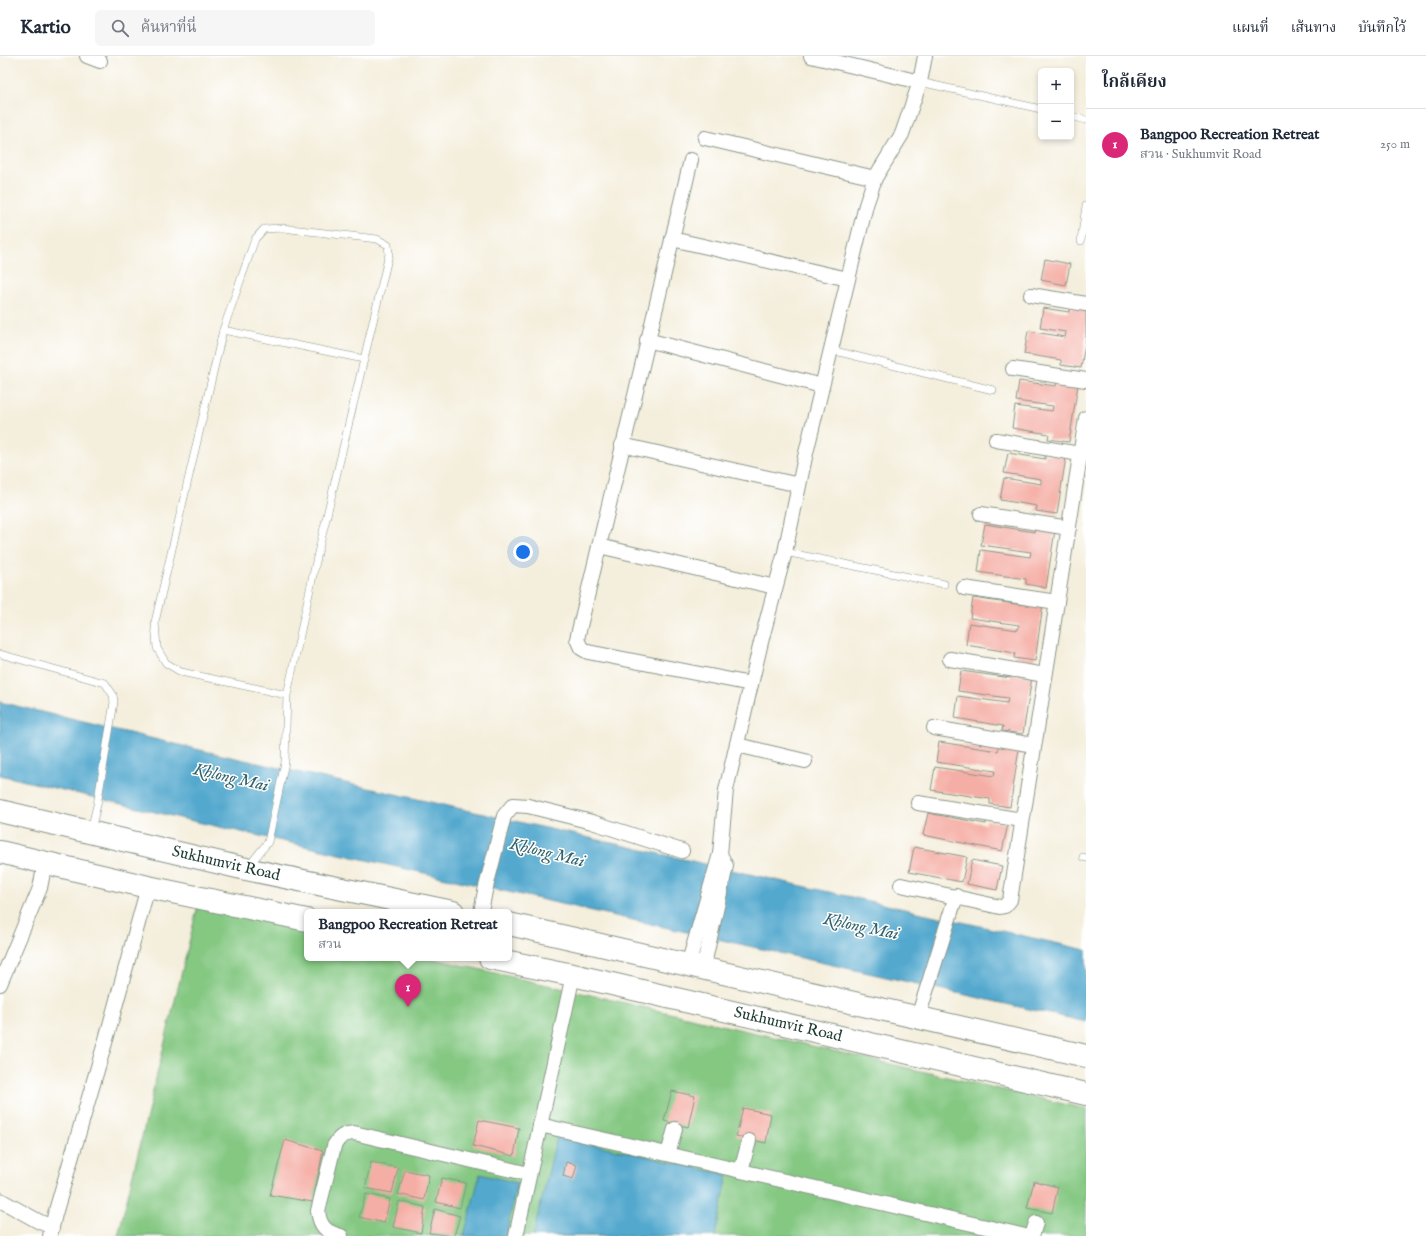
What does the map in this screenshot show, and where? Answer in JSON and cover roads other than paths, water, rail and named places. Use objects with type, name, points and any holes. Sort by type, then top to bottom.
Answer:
[{"type":"highway","name":"Sukhumvit Road","points":[[0,811],[246,869],[439,909]]},
{"type":"highway","points":[[0,852],[148,887],[304,919]]},
{"type":"highway","points":[[512,925],[1086,1056]]},
{"type":"highway","points":[[573,975],[579,940]]},
{"type":"highway","name":"Sukhumvit Road","points":[[505,961],[573,975],[1086,1094]]},
{"type":"street","points":[[811,56],[920,82]]},
{"type":"street","points":[[696,967],[709,946],[721,861],[726,790],[775,587],[785,552],[822,386],[866,205],[875,178],[902,134],[920,82],[925,56]]},
{"type":"street","points":[[705,138],[875,178]]},
{"type":"street","points":[[691,160],[577,639],[581,648],[588,652],[751,684]]},
{"type":"street","points":[[672,239],[848,280]]},
{"type":"street","points":[[1031,295],[1086,304]]},
{"type":"street","points":[[647,340],[822,386]]},
{"type":"street","points":[[1013,369],[1086,380]]},
{"type":"street","points":[[901,885],[1000,907],[1005,906],[1010,900],[1086,418]]},
{"type":"street","points":[[996,440],[1080,454]]},
{"type":"street","points":[[622,445],[799,485]]},
{"type":"street","points":[[981,514],[1069,528]]},
{"type":"street","points":[[598,546],[775,587]]},
{"type":"street","points":[[964,588],[1057,602]]},
{"type":"street","points":[[950,659],[1045,675]]},
{"type":"street","points":[[934,728],[1034,745]]},
{"type":"street","points":[[737,745],[805,761]]},
{"type":"street","points":[[918,803],[1022,820]]},
{"type":"street","points":[[482,909],[504,816],[513,805],[528,806],[592,822],[682,850]]},
{"type":"street","points":[[696,967],[694,942],[721,861]]},
{"type":"street","points":[[0,984],[40,888],[44,863]]},
{"type":"street","points":[[0,1200],[38,1221],[51,1231],[110,1028],[148,887]]},
{"type":"street","points":[[918,1017],[949,914],[956,896]]},
{"type":"street","points":[[516,1236],[573,975]]},
{"type":"street","points":[[540,1125],[1025,1236]]},
{"type":"street","points":[[668,1154],[675,1129]]},
{"type":"street","points":[[341,1236],[333,1234],[323,1227],[319,1220],[318,1211],[334,1146],[338,1138],[346,1133],[354,1133],[529,1174]]},
{"type":"street","points":[[741,1171],[749,1141]]},
{"type":"lane","points":[[920,82],[1038,108]]},
{"type":"lane","points":[[1074,117],[1086,120]]},
{"type":"lane","points":[[1081,242],[1086,206]]},
{"type":"lane","points":[[246,869],[268,842],[285,762],[287,695],[317,556],[389,254],[388,245],[377,239],[282,228],[264,229],[255,239],[223,330],[155,622],[157,648],[166,664],[182,672],[287,695]]},
{"type":"lane","points":[[223,330],[364,359]]},
{"type":"lane","points":[[831,350],[992,390]]},
{"type":"lane","points":[[785,552],[944,584]]},
{"type":"lane","points":[[0,654],[105,683],[113,695],[114,702],[111,722],[91,832]]},
{"type":"water","name":"Khlong Mai","points":[[0,702],[200,750],[1086,950],[1086,1022],[184,819],[0,775]]},
{"type":"water","points":[[557,1136],[728,1175],[715,1236],[533,1236]]},
{"type":"water","points":[[480,1174],[517,1183],[506,1236],[464,1236]]},
{"type":"place","name":"Bangpoo Recreation Retreat","points":[[408,1007]]}]
